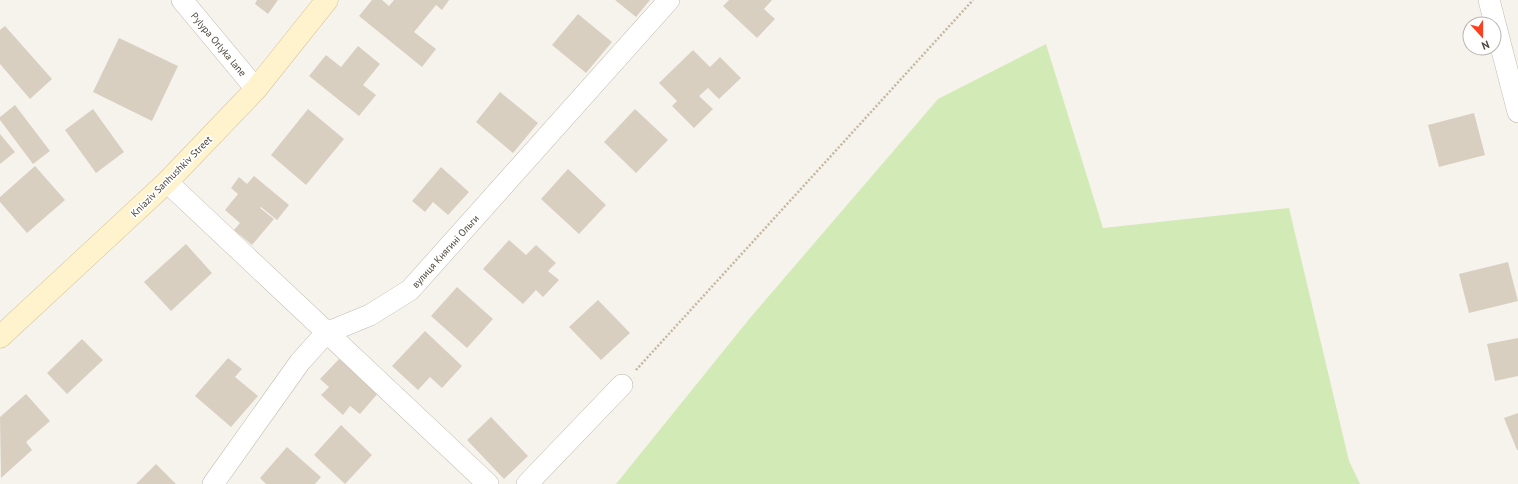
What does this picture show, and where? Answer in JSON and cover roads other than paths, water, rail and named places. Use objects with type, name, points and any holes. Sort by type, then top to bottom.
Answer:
[{"type":"main road","name":"Kniaziv Sanhushkiv Street","points":[[0,337],[167,182],[256,89],[326,0]]},
{"type":"street","name":"Pylypa Orlyka lane","points":[[182,0],[256,89]]},
{"type":"street","name":"вулиця Княгині Ольги","points":[[213,484],[300,362],[326,333],[370,315],[410,290],[668,0]]},
{"type":"street","points":[[1489,0],[1518,112]]},
{"type":"street","points":[[167,182],[488,484]]},
{"type":"street","points":[[527,484],[622,385]]}]
